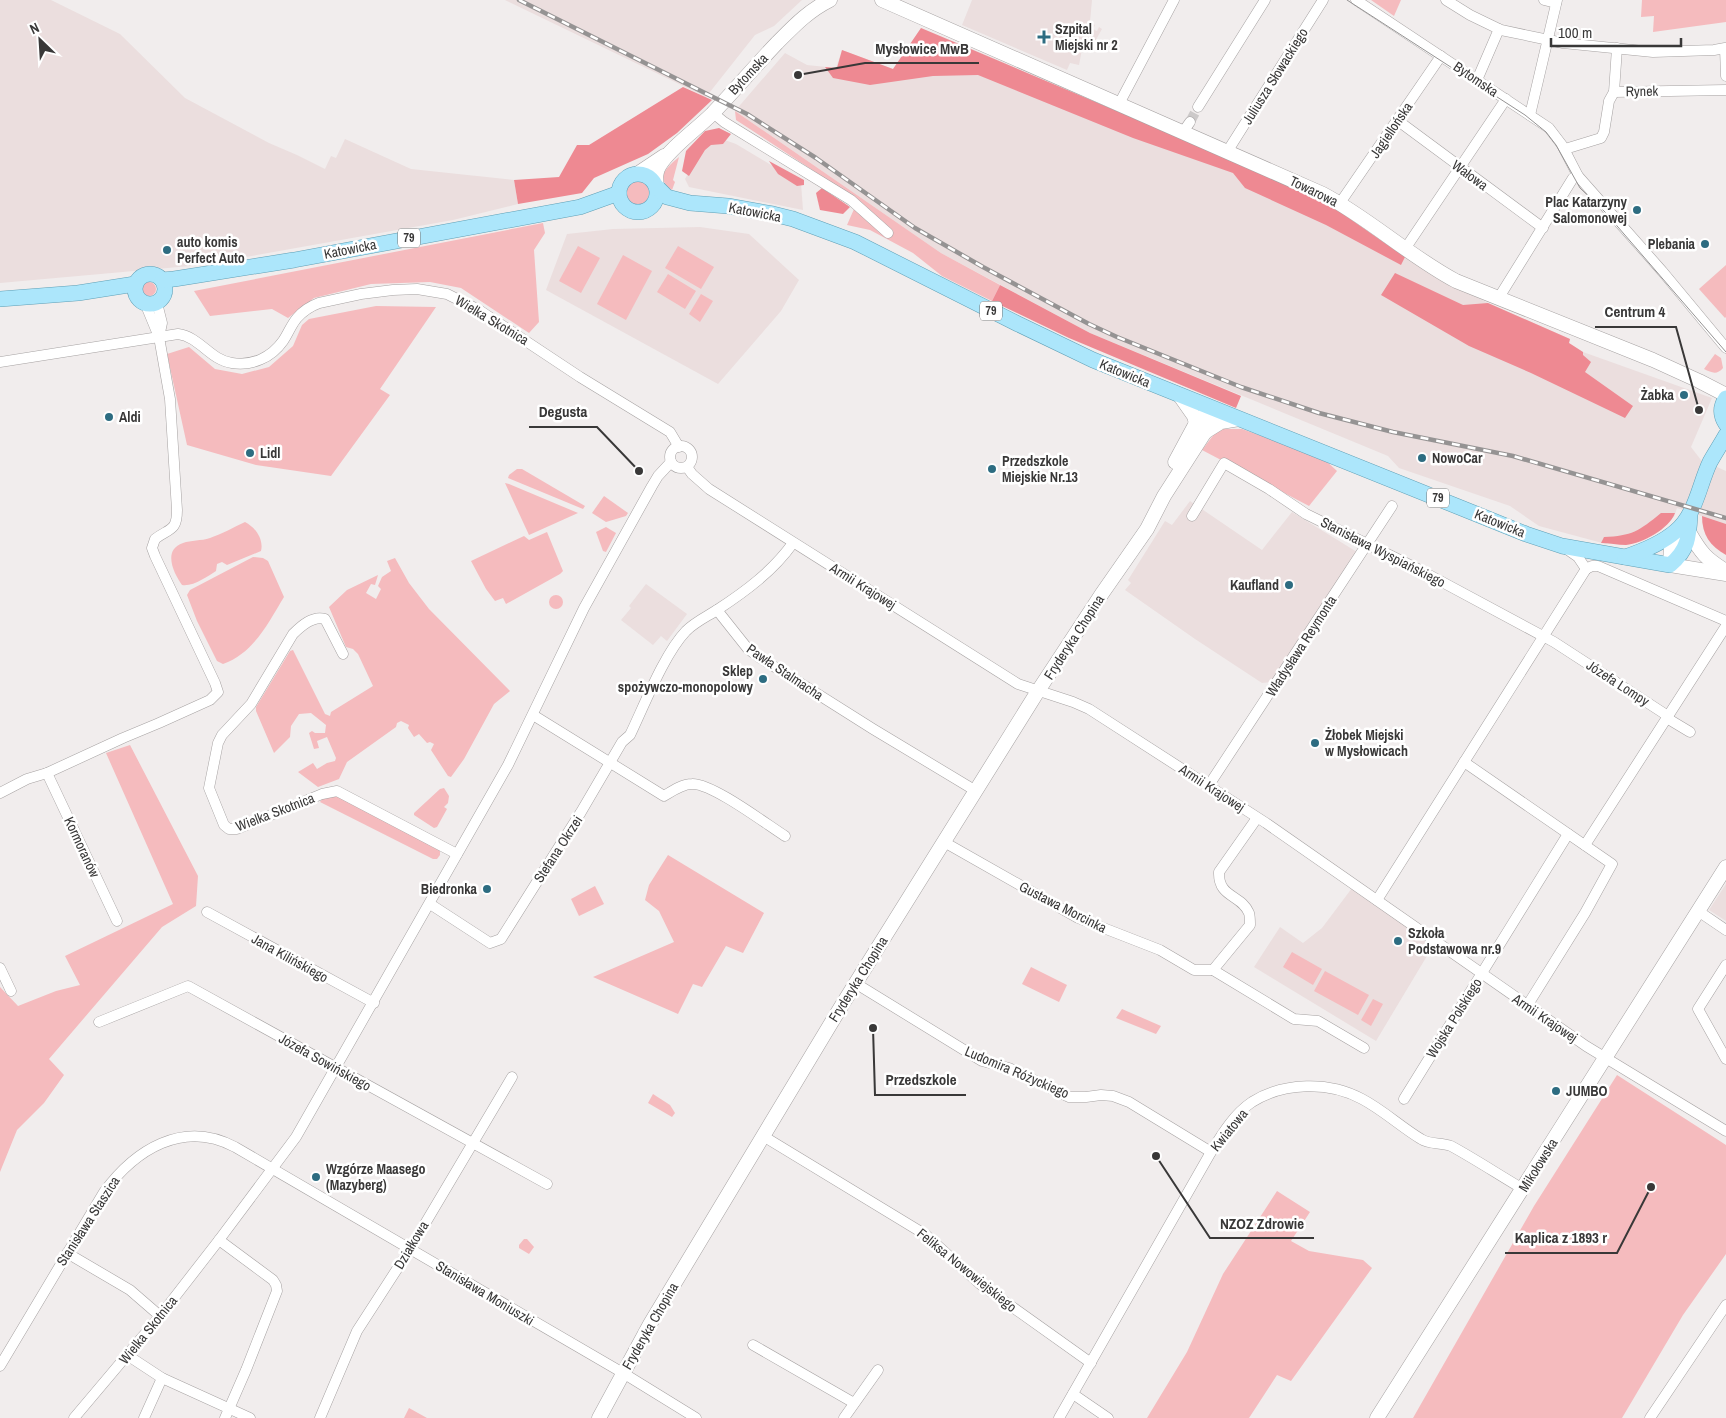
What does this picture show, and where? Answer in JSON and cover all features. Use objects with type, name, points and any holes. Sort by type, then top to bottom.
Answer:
[{"type":"main road","name":"79","points":[[638,174],[650,177],[657,187]]},
{"type":"main road","points":[[622,200],[621,184],[626,178],[638,174]]},
{"type":"main road","points":[[653,206],[656,200],[657,187]]},
{"type":"main road","name":"Katowicka","points":[[657,187],[667,197],[690,203],[728,206],[773,214],[847,239],[1093,360],[1508,527],[1562,546],[1670,565]]},
{"type":"main road","name":"79","points":[[622,200],[635,212],[642,212],[653,206]]},
{"type":"main road","name":"Katowicka","points":[[0,299],[78,292],[108,296],[150,293],[238,270],[580,207],[606,208],[622,200]]},
{"type":"main road","name":"Katowicka","points":[[653,206],[670,207],[690,203]]},
{"type":"main road","points":[[1726,397],[1722,404],[1721,413],[1726,424]]},
{"type":"main road","points":[[1670,565],[1679,558],[1686,546],[1683,531],[1710,462],[1726,435]]},
{"type":"main road","points":[[1623,558],[1683,531]]},
{"type":"street","name":"Bytomska","points":[[638,174],[669,153],[713,113],[751,70],[802,18],[830,0]]},
{"type":"street","points":[[1119,104],[1174,0]]},
{"type":"street","points":[[1198,107],[1265,0]]},
{"type":"street","name":"Juliusza Słowackiego","points":[[1227,152],[1323,0]]},
{"type":"street","name":"Bytomska","points":[[1356,0],[1549,128],[1565,149],[1578,176],[1662,271],[1726,348]]},
{"type":"street","points":[[1446,0],[1470,15],[1499,29],[1548,40],[1671,52],[1725,48],[1726,76]]},
{"type":"street","points":[[1530,114],[1556,2],[1544,0]]},
{"type":"street","name":"Towarowa","points":[[888,1],[1119,104],[1186,127],[1227,152],[1340,204],[1405,249],[1456,281],[1653,360],[1699,381],[1726,397]]},
{"type":"street","points":[[1477,80],[1499,29]]},
{"type":"street","points":[[1614,92],[1617,48]]},
{"type":"street","name":"Jagiellońska","points":[[1340,204],[1441,56]]},
{"type":"street","name":"Rynek","points":[[1565,149],[1601,138],[1604,132],[1609,100],[1614,92],[1726,90]]},
{"type":"street","points":[[1405,249],[1506,99]]},
{"type":"street","points":[[713,113],[724,122],[851,200],[888,233]]},
{"type":"street","name":"Wałowa","points":[[1397,120],[1459,168],[1544,228]]},
{"type":"street","name":"Bytomska","points":[[657,187],[656,177],[658,170],[669,153]]},
{"type":"street","points":[[1498,299],[1544,228],[1573,178],[1578,176]]},
{"type":"street","name":"Wielka Skotnica","points":[[0,362],[178,334],[188,335],[222,361],[253,363],[274,351],[283,341],[297,318],[310,307],[319,303],[379,291],[406,289],[438,292],[458,298],[474,307],[580,377],[670,432],[679,446]]},
{"type":"street","points":[[0,793],[210,700],[218,692],[152,548],[155,539],[174,528],[177,519],[172,418],[150,293]]},
{"type":"street","points":[[1180,396],[1201,428],[1240,419]]},
{"type":"street","name":"Fryderyka Chopina","points":[[599,1418],[650,1324],[856,983],[1038,691],[1147,529],[1212,409]]},
{"type":"street","name":"Fryderyka Chopina","points":[[1132,550],[1149,507],[1166,476],[1201,428]]},
{"type":"street","points":[[679,446],[685,447],[691,452],[692,460],[687,467],[678,468],[671,462],[670,454],[672,450],[679,446]]},
{"type":"street","name":"Wielka Skotnica","points":[[74,1418],[160,1316],[220,1240],[296,1137],[508,765],[593,591],[658,476],[671,462]]},
{"type":"street","name":"Stanisława Wyspiańskiego","points":[[1192,516],[1224,463],[1269,489],[1306,514],[1418,569],[1544,637]]},
{"type":"street","name":"Armii Krajowej","points":[[687,467],[709,489],[1018,684],[1073,702],[1088,709],[1209,785],[1527,1006],[1606,1058],[1726,1131]]},
{"type":"street","name":"Fryderyka Chopina","points":[[1164,496],[1163,486],[1166,476]]},
{"type":"street","name":"Fryderyka Chopina","points":[[1149,507],[1164,496]]},
{"type":"street","name":"Władysława Reymonta","points":[[1209,785],[1392,506]]},
{"type":"street","points":[[1683,531],[1699,551],[1726,573]]},
{"type":"street","points":[[610,764],[622,742],[630,735],[677,641],[698,621],[717,610],[771,570],[794,542]]},
{"type":"street","name":"Katowicka","points":[[1562,546],[1578,557],[1586,569]]},
{"type":"street","points":[[1670,565],[1726,573]]},
{"type":"street","points":[[1377,900],[1586,569],[1598,566],[1726,621]]},
{"type":"street","name":"Pawła Stalmacha","points":[[717,610],[748,649],[872,729],[976,791]]},
{"type":"street","name":"Wielka Skotnica","points":[[343,654],[326,619],[317,618],[300,626],[293,634],[251,704],[222,735],[218,744],[208,788],[224,825],[229,829],[237,830],[322,794],[337,791],[457,854]]},
{"type":"street","points":[[1585,846],[1726,626]]},
{"type":"street","name":"Józefa Lompy","points":[[1544,637],[1690,732]]},
{"type":"street","points":[[533,715],[664,796],[681,787],[693,784],[714,791],[785,836]]},
{"type":"street","points":[[1464,762],[1612,864],[1585,913],[1527,1006]]},
{"type":"street","name":"Stefana Okrzei","points":[[430,904],[490,943],[501,938],[610,764]]},
{"type":"street","name":"Kormoranów","points":[[47,773],[117,920]]},
{"type":"street","points":[[1213,970],[1250,925],[1249,913],[1243,905],[1222,888],[1219,881],[1219,872],[1258,818]]},
{"type":"street","name":"Wojska Polskiego","points":[[1404,1099],[1568,834]]},
{"type":"street","name":"Gustawa Morcinka","points":[[944,842],[1078,918],[1160,950],[1194,970],[1213,970],[1294,1019],[1318,1021],[1364,1048]]},
{"type":"street","name":"Mikołowska","points":[[1378,1418],[1726,867]]},
{"type":"street","points":[[1698,911],[1726,930]]},
{"type":"street","name":"Jana Kilińskiego","points":[[207,912],[374,1003]]},
{"type":"street","points":[[1726,965],[1698,1009],[1726,1059]]},
{"type":"street","points":[[0,968],[11,991]]},
{"type":"street","name":"Ludomira Różyckiego","points":[[856,983],[982,1060],[1009,1068],[1069,1097],[1102,1095],[1113,1096],[1129,1102],[1211,1152]]},
{"type":"street","name":"Józefa Sowińskiego","points":[[99,1022],[188,986],[547,1184]]},
{"type":"street","name":"Działkowa","points":[[320,1418],[356,1332],[410,1249],[512,1077]]},
{"type":"street","name":"Kwiatowa","points":[[1059,1418],[1211,1152],[1231,1122],[1252,1103],[1280,1091],[1300,1087],[1319,1086],[1343,1091],[1358,1097],[1421,1139],[1450,1146],[1523,1189]]},
{"type":"street","name":"Feliksa Nowowiejskiego","points":[[763,1136],[926,1235],[980,1284],[1091,1363]]},
{"type":"street","name":"Stanisława Staszica","points":[[0,1366],[104,1192],[114,1178],[134,1158],[159,1144],[182,1138],[210,1137],[227,1142],[273,1169]]},
{"type":"street","name":"Stanisława Moniuszki","points":[[273,1169],[623,1373],[696,1418]]},
{"type":"street","points":[[220,1240],[273,1280],[276,1285],[275,1298],[228,1413]]},
{"type":"street","points":[[67,1253],[130,1290],[160,1316]]},
{"type":"street","points":[[1650,1418],[1726,1306]]},
{"type":"street","points":[[754,1345],[854,1403]]},
{"type":"street","points":[[128,1355],[162,1378],[228,1413],[250,1418]]},
{"type":"street","points":[[844,1418],[878,1370]]},
{"type":"street","points":[[144,1418],[162,1378]]},
{"type":"street","points":[[1074,1394],[1108,1418]]},
{"type":"shaded area","points":[[0,0],[51,0],[120,34],[185,98],[269,143],[325,169],[331,156],[336,158],[345,139],[411,169],[514,180],[518,204],[453,220],[201,265],[0,283]]},
{"type":"shaded area","points":[[505,0],[802,0],[774,26],[755,35],[706,97]]},
{"type":"shaded area","name":"Szpital Miejski nr 2","points":[[972,0],[1092,0],[1090,22],[1095,25],[1093,29],[1097,31],[1099,27],[1102,29],[1093,45],[1083,44],[1079,65],[1070,63],[1067,70],[962,25]]},
{"type":"shaded area","points":[[1371,0],[1401,0],[1394,16]]},
{"type":"shaded area","points":[[1642,0],[1726,0],[1726,22],[1653,32],[1654,16],[1641,17]]},
{"type":"shaded area","points":[[921,28],[1333,207],[1415,264],[1488,303],[1570,339],[1569,343],[1583,352],[1712,398],[1691,447],[1701,460],[1726,471],[1726,524],[1677,508],[1674,517],[1631,541],[1606,544],[1539,526],[1510,506],[1399,468],[1388,456],[1090,333],[941,253],[735,111],[785,53],[807,65],[836,68],[842,50],[893,69]]},
{"type":"shaded area","points":[[921,28],[1261,172],[1333,207],[1405,257],[1401,265],[1326,225],[1245,188],[1233,173],[1133,138],[978,75],[933,76],[870,85],[833,78],[825,67],[837,68],[842,50],[893,69]]},
{"type":"shaded area","points":[[683,87],[712,100],[677,133],[648,154],[594,178],[582,193],[518,204],[514,180],[559,177],[577,145],[589,145]]},
{"type":"shaded area","points":[[735,111],[941,253],[1000,285],[992,301],[942,276],[913,253],[870,230],[847,225],[858,200],[736,120]]},
{"type":"shaded area","points":[[719,128],[731,134],[723,144],[711,145],[705,150],[689,176],[682,171],[686,151],[705,131]]},
{"type":"shaded area","points":[[722,139],[736,144],[801,183],[803,210],[689,187],[685,179],[704,145]]},
{"type":"shaded area","points":[[679,157],[672,190],[667,186],[663,177],[670,165]]},
{"type":"shaded area","points":[[769,161],[804,180],[804,185],[797,186],[778,174]]},
{"type":"shaded area","points":[[637,181],[646,184],[649,193],[646,202],[637,205],[628,202],[625,193],[628,184]]},
{"type":"shaded area","points":[[822,188],[850,207],[843,214],[820,210],[816,193]]},
{"type":"shaded area","points":[[543,223],[545,233],[534,250],[539,322],[529,333],[461,288],[430,282],[371,284],[314,298],[288,318],[272,309],[210,316],[194,291]]},
{"type":"shaded area","points":[[700,227],[749,234],[799,280],[781,311],[718,384],[546,290],[567,234],[613,229]]},
{"type":"shaded area","points":[[578,246],[600,258],[581,293],[559,281]]},
{"type":"shaded area","points":[[678,246],[714,267],[701,289],[665,268]]},
{"type":"shaded area","points":[[623,255],[652,271],[626,320],[597,304]]},
{"type":"shaded area","points":[[1726,265],[1726,317],[1725,318],[1699,289]]},
{"type":"shaded area","points":[[1395,273],[1463,305],[1488,303],[1570,339],[1569,343],[1583,352],[1583,355],[1591,362],[1585,372],[1633,406],[1625,418],[1469,346],[1381,295]]},
{"type":"shaded area","points":[[668,274],[696,291],[685,309],[657,292]]},
{"type":"shaded area","points":[[146,282],[152,282],[156,289],[152,296],[146,296],[142,292],[142,286]]},
{"type":"shaded area","points":[[1000,285],[1090,333],[1241,396],[1236,408],[1069,338],[992,301]]},
{"type":"shaded area","points":[[701,294],[713,301],[700,322],[689,314]]},
{"type":"shaded area","points":[[376,306],[436,307],[380,389],[390,395],[331,476],[256,465],[187,445],[167,354],[189,347],[215,369],[242,374],[269,367],[293,346],[302,325],[309,319]]},
{"type":"shaded area","points":[[1715,354],[1721,358],[1723,368],[1719,372],[1714,373],[1704,369]]},
{"type":"shaded area","points":[[1218,429],[1242,429],[1323,458],[1337,471],[1309,506],[1202,450]]},
{"type":"shaded area","points":[[517,469],[522,469],[585,506],[583,509],[508,478]]},
{"type":"shaded area","points":[[505,483],[509,484],[578,513],[529,535]]},
{"type":"shaded area","points":[[604,496],[628,513],[626,516],[606,522],[592,513]]},
{"type":"shaded area","points":[[1190,501],[1262,550],[1292,512],[1357,552],[1272,682],[1262,683],[1125,590],[1131,583],[1128,580],[1165,521],[1172,525]]},
{"type":"shaded area","points":[[1661,513],[1675,513],[1661,530],[1647,538],[1626,545],[1601,543],[1604,537],[1629,534],[1635,531]]},
{"type":"shaded area","points":[[1702,516],[1726,524],[1726,555],[1711,544],[1705,534]]},
{"type":"shaded area","points":[[245,522],[258,534],[262,547],[261,551],[227,565],[222,562],[217,564],[216,571],[205,578],[195,583],[182,585],[173,569],[171,556],[177,546],[186,542],[210,538]]},
{"type":"shaded area","points":[[606,527],[616,533],[606,552],[603,551],[596,532]]},
{"type":"shaded area","points":[[547,532],[563,571],[506,604],[503,598],[495,601],[486,589],[471,561],[524,536],[529,540]]},
{"type":"shaded area","points":[[253,557],[263,558],[268,561],[284,597],[266,627],[252,645],[234,659],[223,664],[217,661],[197,621],[187,595],[190,590]]},
{"type":"shaded area","points":[[395,558],[409,583],[429,609],[510,691],[494,704],[464,759],[451,777],[448,776],[431,750],[434,744],[427,743],[419,734],[414,737],[408,728],[409,725],[401,721],[397,723],[396,727],[347,762],[339,779],[318,787],[298,772],[313,763],[317,769],[335,761],[336,758],[327,737],[317,741],[319,748],[314,749],[309,733],[312,731],[315,733],[325,733],[326,725],[311,713],[299,714],[291,726],[290,737],[274,753],[256,707],[290,651],[293,650],[325,714],[330,716],[331,712],[373,686],[358,654],[353,649],[346,647],[329,607],[347,590],[378,575],[375,585],[371,584],[366,593],[376,599],[381,589],[378,586],[382,577],[391,571],[387,561]]},
{"type":"shaded area","points":[[646,584],[687,614],[667,641],[661,636],[653,645],[621,620]]},
{"type":"shaded area","points":[[553,595],[559,595],[563,602],[559,609],[553,609],[549,605],[549,599]]},
{"type":"shaded area","points":[[130,745],[198,876],[196,906],[162,927],[49,1059],[64,1075],[44,1103],[17,1130],[0,1172],[0,987],[18,1006],[56,991],[80,985],[65,956],[173,904],[106,753]]},
{"type":"shaded area","points":[[444,788],[449,796],[448,803],[444,807],[447,809],[437,827],[434,828],[414,815],[414,813],[440,789]]},
{"type":"shaded area","points":[[339,796],[436,848],[440,851],[440,855],[437,859],[433,859],[320,802],[323,798]]},
{"type":"shaded area","points":[[668,855],[764,913],[743,953],[726,946],[702,987],[693,984],[678,1014],[593,977],[674,942],[659,911],[645,900],[649,885]]},
{"type":"shaded area","points":[[1726,884],[1726,921],[1709,910]]},
{"type":"shaded area","points":[[595,886],[604,904],[579,916],[571,899]]},
{"type":"shaded area","points":[[1352,888],[1433,946],[1376,1041],[1254,967],[1280,927],[1303,943],[1322,928]]},
{"type":"shaded area","points":[[1292,952],[1322,969],[1313,985],[1283,967]]},
{"type":"shaded area","points":[[1031,967],[1067,985],[1059,1002],[1022,984]]},
{"type":"shaded area","points":[[1325,971],[1369,995],[1358,1015],[1314,991]]},
{"type":"shaded area","points":[[1373,999],[1383,1004],[1371,1026],[1361,1020]]},
{"type":"shaded area","points":[[1122,1009],[1161,1026],[1156,1034],[1116,1018]]},
{"type":"shaded area","points":[[1617,1075],[1726,1145],[1726,1254],[1683,1315],[1622,1418],[1413,1418],[1534,1206]]},
{"type":"shaded area","points":[[653,1094],[670,1105],[675,1113],[672,1117],[648,1103]]},
{"type":"shaded area","points":[[1277,1191],[1310,1212],[1291,1241],[1309,1251],[1363,1260],[1372,1268],[1291,1381],[1277,1375],[1249,1418],[1147,1418],[1187,1352],[1223,1274]]},
{"type":"shaded area","points":[[524,1239],[527,1239],[534,1247],[529,1254],[519,1248]]},
{"type":"shaded area","points":[[409,1408],[427,1418],[404,1418]]},
{"type":"tunnel","points":[[1190,122],[1198,107]]},
{"type":"tram line","points":[[1347,0],[1525,115],[1546,132],[1556,145],[1580,188],[1605,212],[1726,352]]},
{"type":"railway","points":[[519,0],[747,114],[816,158],[915,228],[983,267],[1117,337],[1241,387],[1319,413],[1393,432],[1513,456],[1726,518]]},
{"type":"place","name":"Szpital Miejski nr 2","points":[[1044,37]]},
{"type":"place","name":"Mysłowice MwB","points":[[798,75]]},
{"type":"place","name":"Plac Katarzyny Salomonowej","points":[[1637,210]]},
{"type":"place","name":"Plebania","points":[[1705,244]]},
{"type":"place","name":"auto komis Perfect Auto","points":[[167,250]]},
{"type":"place","name":"Żabka","points":[[1684,395]]},
{"type":"place","name":"Centrum 4","points":[[1699,410]]},
{"type":"place","name":"Aldi","points":[[109,417]]},
{"type":"place","name":"Lidl","points":[[250,453]]},
{"type":"place","name":"NowoCar","points":[[1422,458]]},
{"type":"place","name":"Przedszkole Miejskie Nr.13","points":[[992,469]]},
{"type":"place","name":"Degusta","points":[[639,471]]},
{"type":"place","name":"Kaufland","points":[[1289,585]]},
{"type":"place","name":"Sklep spożywczo-monopolowy","points":[[763,679]]},
{"type":"place","name":"Żłobek Miejski w Mysłowicach","points":[[1315,743]]},
{"type":"place","name":"Biedronka","points":[[487,889]]},
{"type":"place","name":"Szkoła Podstawowa nr.9","points":[[1398,941]]},
{"type":"place","name":"Przedszkole","points":[[873,1028]]},
{"type":"place","name":"JUMBO","points":[[1556,1091]]},
{"type":"place","name":"NZOZ Zdrowie","points":[[1156,1156]]},
{"type":"place","name":"Wzgórze Maasego (Mazyberg)","points":[[316,1177]]},
{"type":"place","name":"Kaplica z 1893 r","points":[[1651,1187]]}]
